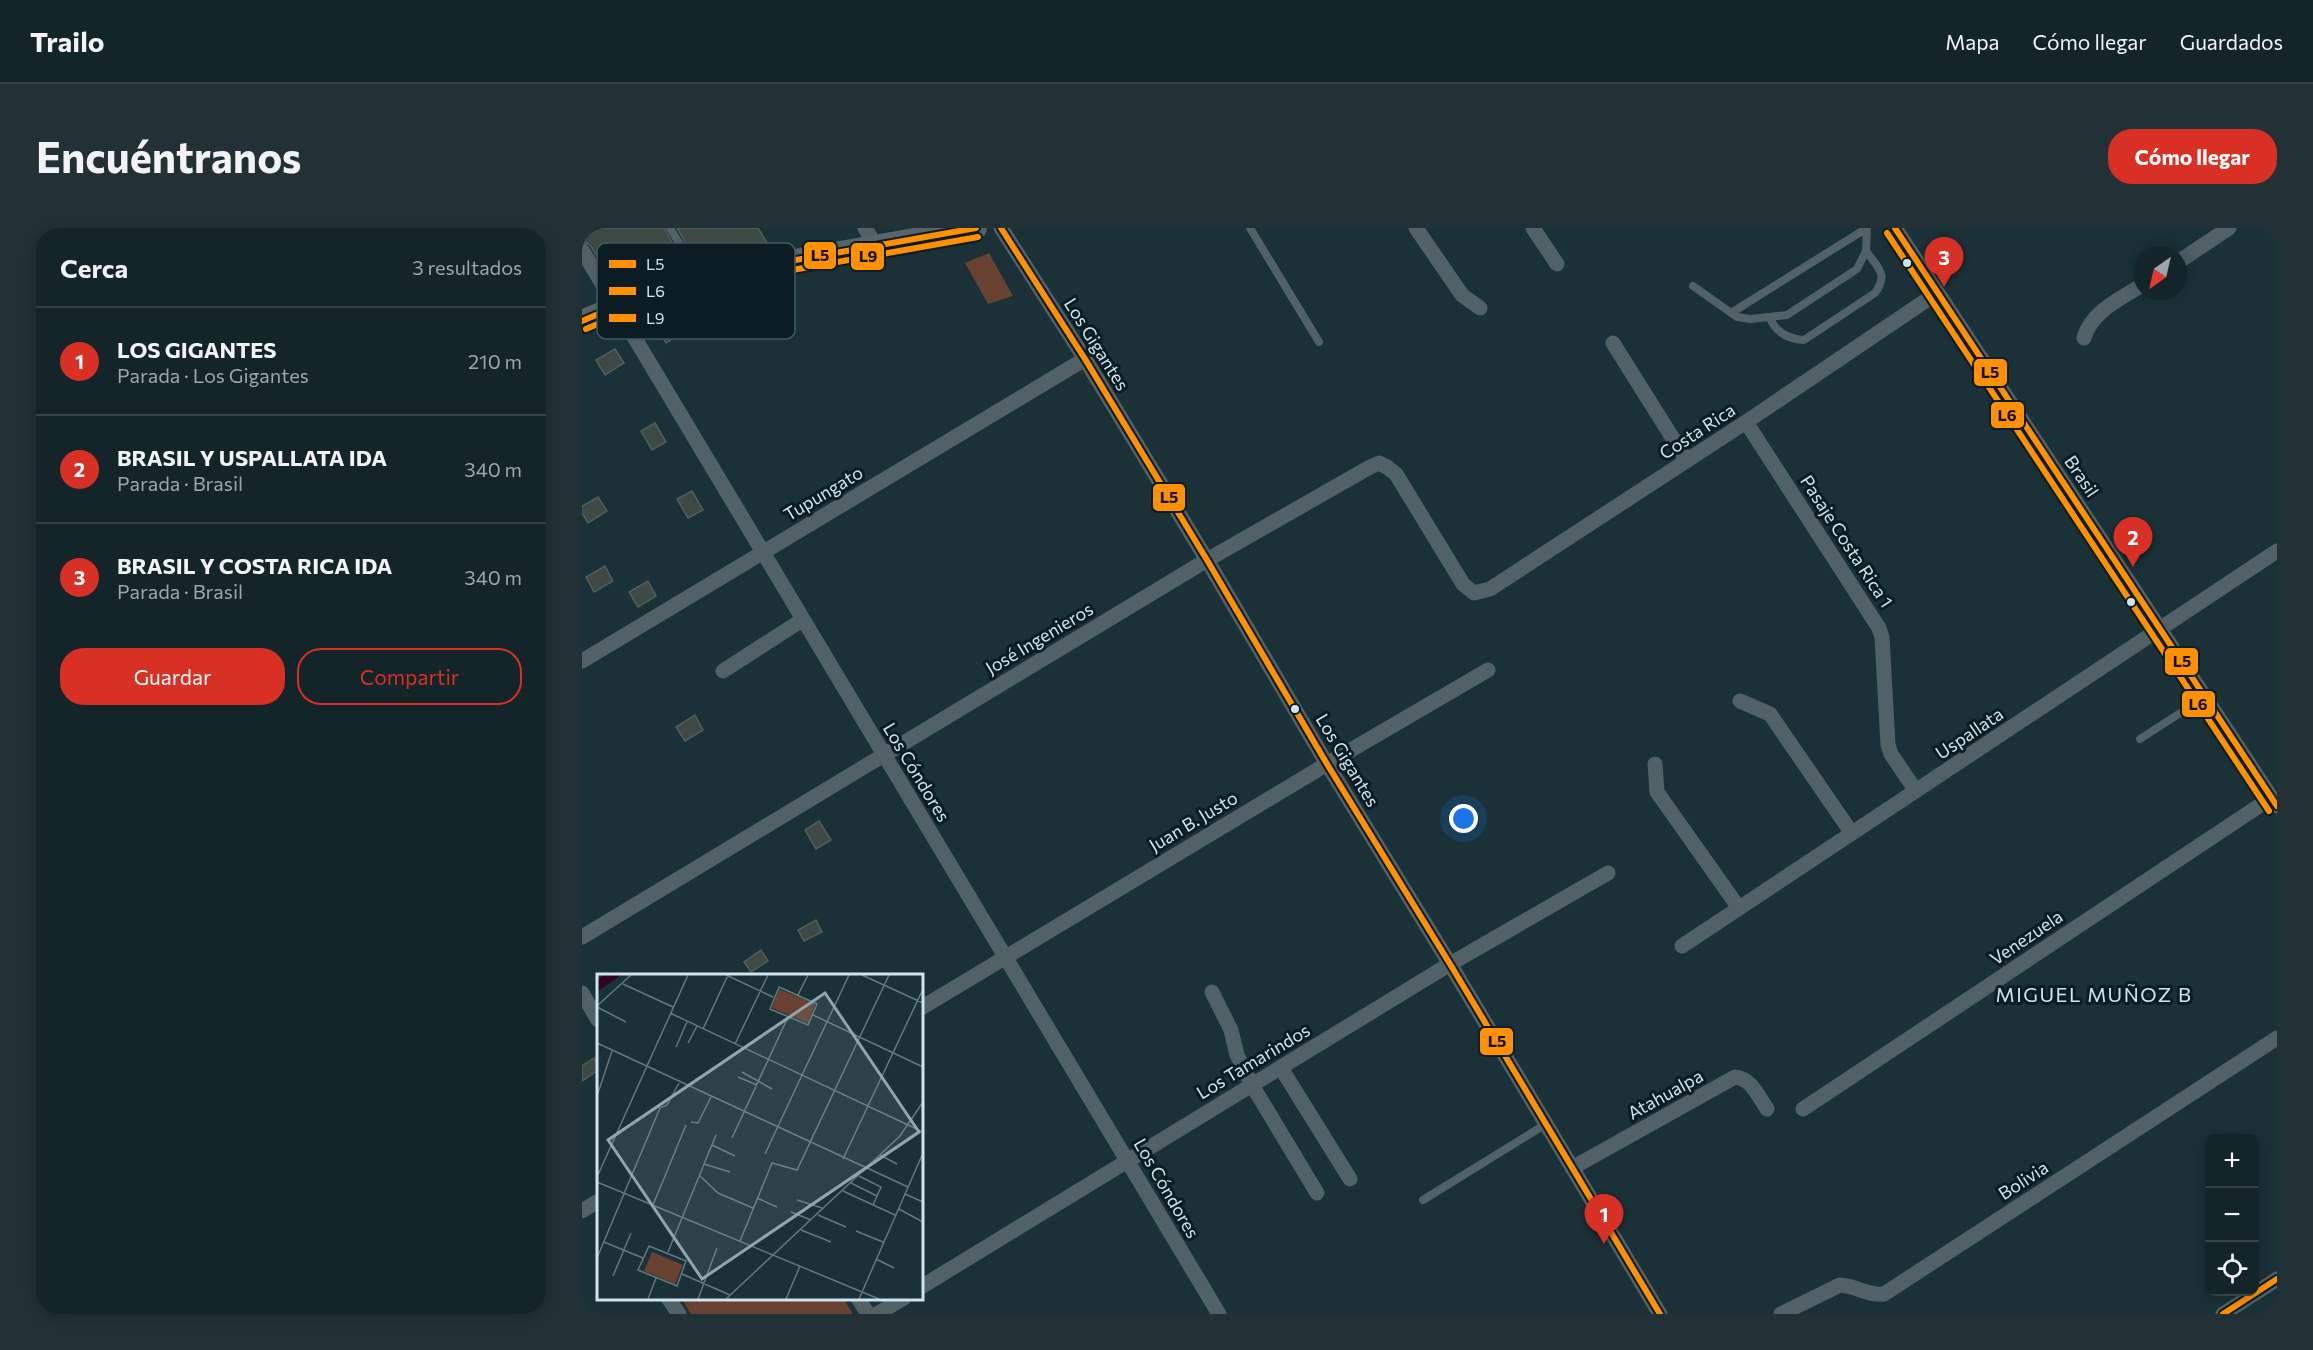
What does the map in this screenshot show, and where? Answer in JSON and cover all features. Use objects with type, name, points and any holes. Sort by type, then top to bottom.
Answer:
[{"type":"main road","points":[[795,255],[871,237],[976,228]]},
{"type":"main road","points":[[582,321],[597,314]]},
{"type":"street","name":"Los Gigantes","points":[[1001,228],[1085,359],[1207,560],[1327,764],[1660,1314]]},
{"type":"street","points":[[1416,228],[1462,295],[1480,309]]},
{"type":"street","points":[[1533,228],[1557,264]]},
{"type":"street","name":"Brasil","points":[[1895,228],[2274,802]]},
{"type":"street","points":[[2187,256],[2229,228]]},
{"type":"street","name":"Los Cóndores","points":[[582,250],[597,275]]},
{"type":"street","points":[[2084,338],[2093,319],[2133,291]]},
{"type":"street","name":"Costa Rica","points":[[1474,593],[1490,589],[1746,422],[1936,293]]},
{"type":"street","name":"Los Cóndores","points":[[635,339],[1219,1314]]},
{"type":"street","points":[[1613,343],[1687,461]]},
{"type":"street","name":"Tupungato","points":[[582,661],[1085,359]]},
{"type":"street","name":"Pasaje Costa Rica 1","points":[[1746,422],[1880,628],[1888,745],[1891,754],[1916,792]]},
{"type":"street","name":"José Ingenieros","points":[[582,937],[1207,560],[1379,463],[1396,474],[1463,584],[1474,593]]},
{"type":"street","name":"Uspallata","points":[[1682,946],[2277,551]]},
{"type":"street","points":[[723,671],[802,620]]},
{"type":"street","name":"Juan B. Justo","points":[[922,1007],[1488,670]]},
{"type":"street","points":[[1740,700],[1770,714],[1851,832]]},
{"type":"street","points":[[1655,764],[1657,792],[1739,908]]},
{"type":"street","name":"Venezuela","points":[[1803,1109],[2274,802]]},
{"type":"street","name":"Los Tamarindos","points":[[922,1286],[1450,964],[1608,873]]},
{"type":"street","points":[[1212,992],[1231,1030],[1237,1055],[1252,1085],[1317,1192]]},
{"type":"street","points":[[582,993],[597,1018]]},
{"type":"street","name":"Bolivia","points":[[1781,1314],[1834,1286],[1849,1285],[1877,1295],[1884,1294],[2277,1038]]},
{"type":"street","points":[[1281,1068],[1350,1179]]},
{"type":"street","name":"Atahualpa","points":[[1572,1168],[1735,1077],[1742,1077],[1748,1082],[1767,1108]]},
{"type":"street","points":[[582,1211],[597,1202]]},
{"type":"street","points":[[2223,1314],[2277,1279]]},
{"type":"street","points":[[669,1299],[679,1314]]},
{"type":"street","points":[[859,1299],[868,1314]]},
{"type":"street","points":[[877,1314],[902,1299]]},
{"type":"lane","points":[[670,228],[679,243]]},
{"type":"lane","points":[[1250,228],[1319,342]]},
{"type":"lane","points":[[1694,286],[1731,313],[1750,319],[1787,315],[1857,268],[1866,251],[1867,228]]},
{"type":"lane","points":[[1731,313],[1867,228]]},
{"type":"lane","points":[[1770,318],[1773,326],[1783,335],[1791,339],[1804,340],[1875,293],[1883,281],[1882,275],[1866,251]]},
{"type":"lane","points":[[2140,739],[2205,698]]},
{"type":"lane","points":[[1423,1200],[1546,1124]]},
{"type":"shaded area","points":[[989,253],[1013,296],[988,304],[965,263]]},
{"type":"shaded area","points":[[682,1299],[844,1299],[853,1314],[691,1314]]},
{"type":"building","points":[[582,228],[664,228],[672,243],[597,243],[597,256],[590,245],[582,240]]},
{"type":"building","points":[[677,228],[758,228],[767,243],[686,243]]},
{"type":"building","points":[[615,349],[624,363],[605,375],[596,360]]},
{"type":"building","points":[[655,423],[666,442],[652,450],[641,431]]},
{"type":"building","points":[[692,491],[703,510],[688,518],[677,499]]},
{"type":"building","points":[[598,497],[607,511],[588,523],[582,513],[582,506]]},
{"type":"building","points":[[605,566],[613,581],[594,592],[586,577]]},
{"type":"building","points":[[648,581],[656,596],[638,607],[629,592]]},
{"type":"building","points":[[695,715],[703,730],[685,741],[676,727]]},
{"type":"building","points":[[819,821],[831,840],[816,849],[805,830]]},
{"type":"building","points":[[816,920],[822,932],[804,941],[798,930]]},
{"type":"building","points":[[761,950],[768,961],[751,972],[744,962]]},
{"type":"building","points":[[594,1058],[597,1062],[597,1071],[582,1081],[582,1066]]},
{"type":"transit line","name":"L5","points":[[795,260],[976,228]]},
{"type":"transit line","name":"L5","points":[[1001,228],[1085,359],[1207,560],[1327,764],[1660,1314]]},
{"type":"transit line","name":"L5","points":[[1895,228],[2277,806]]},
{"type":"transit line","name":"L6","points":[[1887,233],[2269,811]]},
{"type":"transit line","name":"L9","points":[[795,269],[978,237]]},
{"type":"transit line","name":"L5","points":[[582,321],[597,315]]},
{"type":"transit line","name":"L9","points":[[586,329],[597,324]]},
{"type":"transit line","name":"L5","points":[[2223,1314],[2277,1279]]},
{"type":"place","name":"BRASIL Y COSTA RICA IDA","points":[[1944,287]]},
{"type":"place","name":"BRASIL Y USPALLATA IDA","points":[[2133,567]]},
{"type":"place","name":"LOS GIGANTES","points":[[1604,1244]]},
{"type":"district","name":"MIGUEL MUÑOZ B","points":[[2094,994]]}]
